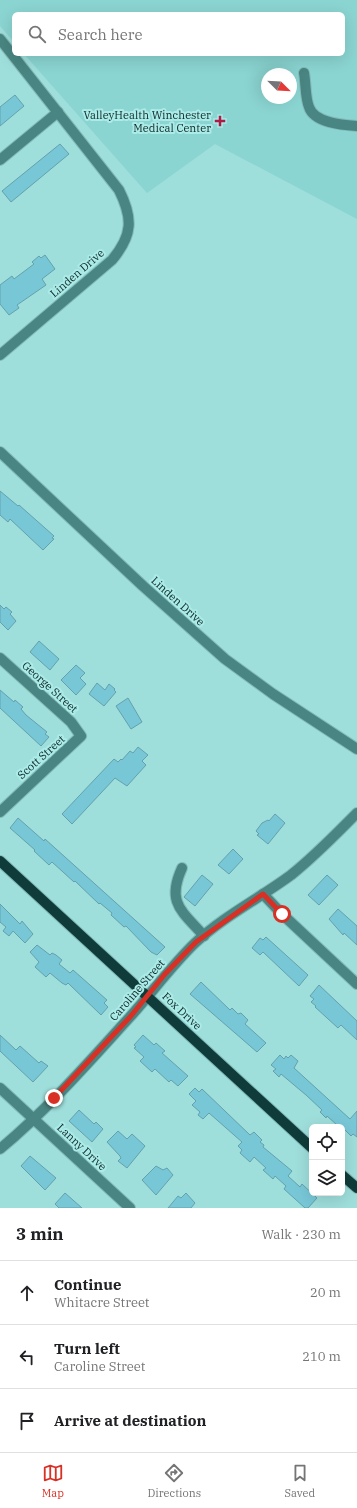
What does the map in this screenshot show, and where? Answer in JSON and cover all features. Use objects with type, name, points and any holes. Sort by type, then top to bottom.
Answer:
[{"type":"main road","name":"Fox Drive","points":[[0,861],[309,1145]]},
{"type":"main road","points":[[345,1178],[357,1188]]},
{"type":"street","name":"Linden Drive","points":[[0,39],[12,54]]},
{"type":"street","name":"Linden Drive","points":[[0,355],[112,260],[125,243],[128,232],[128,214],[118,190],[14,56]]},
{"type":"street","points":[[304,73],[309,108],[315,115],[343,125],[357,126]]},
{"type":"street","points":[[0,160],[58,112]]},
{"type":"street","name":"Linden Drive","points":[[0,452],[143,586],[225,659],[357,749]]},
{"type":"street","name":"George Street","points":[[0,658],[72,722],[81,736]]},
{"type":"street","name":"Scott Street","points":[[0,812],[81,736]]},
{"type":"street","name":"Caroline Street","points":[[0,1149],[34,1120],[147,996],[165,974],[204,936],[312,857],[357,813]]},
{"type":"street","points":[[182,868],[175,884],[176,901],[204,936]]},
{"type":"street","points":[[263,894],[282,914],[357,984]]},
{"type":"street","name":"Lanny Drive","points":[[0,1088],[130,1208]]},
{"type":"shaded area","name":"ValleyHealth Winchester Medical Center","points":[[0,0],[357,0],[357,219],[215,144],[147,193],[26,56],[345,56],[345,12],[12,12],[12,40],[0,26]]},
{"type":"building","points":[[15,95],[24,106],[0,126],[0,107]]},
{"type":"building","points":[[60,144],[69,154],[11,202],[2,191]]},
{"type":"building","points":[[45,255],[55,269],[42,279],[46,285],[17,305],[19,308],[9,315],[0,304],[0,285],[12,276],[14,279],[34,264],[32,262],[39,256],[41,258]]},
{"type":"building","points":[[0,491],[18,506],[19,505],[54,536],[52,538],[54,539],[43,550],[10,519],[8,522],[0,515]]},
{"type":"building","points":[[0,605],[4,609],[6,607],[12,612],[10,614],[16,621],[8,630],[0,622]]},
{"type":"building","points":[[39,641],[59,659],[50,670],[30,652]]},
{"type":"building","points":[[76,665],[85,673],[80,678],[86,684],[76,695],[61,680]]},
{"type":"building","points":[[97,683],[105,690],[109,684],[115,689],[114,690],[116,692],[104,706],[89,694]]},
{"type":"building","points":[[0,690],[14,702],[15,700],[23,707],[21,709],[26,715],[47,732],[45,734],[49,737],[41,746],[0,708]]},
{"type":"building","points":[[128,698],[142,722],[131,729],[116,706]]},
{"type":"building","points":[[138,747],[148,755],[142,761],[146,765],[127,786],[115,778],[72,824],[62,814],[114,759],[118,762],[121,759],[122,760],[130,751],[133,753]]},
{"type":"building","points":[[275,814],[285,823],[268,844],[257,835],[259,834],[256,831],[262,823],[268,820],[269,821]]},
{"type":"building","points":[[18,818],[44,841],[45,839],[165,947],[157,955],[151,952],[126,926],[124,927],[111,915],[112,913],[100,903],[99,904],[75,881],[74,882],[52,862],[49,865],[34,851],[35,850],[10,828]]},
{"type":"building","points":[[233,849],[243,859],[229,874],[218,865]]},
{"type":"building","points":[[202,875],[213,884],[195,906],[184,897]]},
{"type":"building","points":[[327,875],[338,885],[319,905],[308,895]]},
{"type":"building","points":[[0,904],[20,924],[22,921],[33,934],[25,943],[13,931],[9,936],[3,931],[6,927],[0,922]]},
{"type":"building","points":[[338,909],[357,926],[357,945],[344,933],[343,935],[329,919]]},
{"type":"building","points":[[266,937],[308,975],[299,986],[263,952],[260,955],[252,948],[260,938],[263,940]]},
{"type":"building","points":[[37,945],[50,955],[52,953],[56,955],[62,960],[59,964],[70,973],[73,970],[107,1000],[104,1003],[108,1007],[101,1015],[68,983],[66,985],[62,983],[50,973],[46,977],[35,967],[39,962],[30,952]]},
{"type":"building","points":[[201,982],[230,1010],[232,1008],[238,1014],[241,1013],[248,1020],[245,1024],[266,1043],[257,1052],[190,994]]},
{"type":"building","points":[[319,985],[357,1021],[357,1040],[341,1025],[338,1028],[311,1002],[314,999],[310,996]]},
{"type":"building","points":[[0,1035],[16,1050],[20,1046],[39,1063],[41,1061],[48,1066],[33,1082],[0,1051]]},
{"type":"building","points":[[143,1035],[154,1045],[156,1043],[165,1051],[162,1053],[188,1076],[178,1086],[171,1080],[169,1082],[155,1069],[152,1072],[140,1061],[144,1057],[134,1048],[136,1047],[134,1045]]},
{"type":"building","points":[[280,1055],[284,1059],[286,1056],[288,1058],[291,1055],[298,1061],[294,1068],[350,1119],[357,1111],[357,1137],[353,1134],[351,1136],[345,1130],[345,1124],[336,1124],[327,1116],[326,1118],[320,1112],[322,1110],[306,1095],[281,1074],[279,1077],[273,1071],[276,1069],[271,1065]]},
{"type":"building","points":[[195,1088],[199,1092],[202,1089],[250,1135],[254,1132],[262,1140],[260,1142],[264,1145],[263,1147],[292,1171],[288,1176],[300,1187],[302,1184],[309,1191],[309,1196],[315,1196],[317,1198],[308,1208],[305,1208],[284,1189],[286,1186],[275,1176],[273,1179],[263,1170],[266,1168],[254,1157],[250,1162],[240,1153],[242,1150],[238,1146],[242,1142],[209,1113],[203,1119],[198,1115],[200,1112],[192,1105],[196,1101],[189,1094]]},
{"type":"building","points":[[79,1110],[94,1124],[96,1122],[103,1129],[92,1142],[69,1121]]},
{"type":"building","points":[[118,1131],[127,1139],[132,1134],[145,1146],[127,1168],[118,1161],[121,1158],[120,1156],[107,1142]]},
{"type":"building","points":[[30,1156],[56,1178],[45,1190],[21,1166]]},
{"type":"building","points":[[156,1166],[163,1170],[167,1168],[173,1175],[156,1195],[142,1180]]},
{"type":"building","points":[[65,1193],[82,1208],[59,1208],[55,1204]]},
{"type":"building","points":[[186,1193],[195,1203],[191,1208],[168,1208],[178,1196],[181,1198]]},
{"type":"place","name":"ValleyHealth Winchester Medical Center","points":[[220,121]]},
{"type":"route","points":[[54,1098],[130,1017],[165,974],[196,942],[235,912],[263,894],[282,914]]}]
